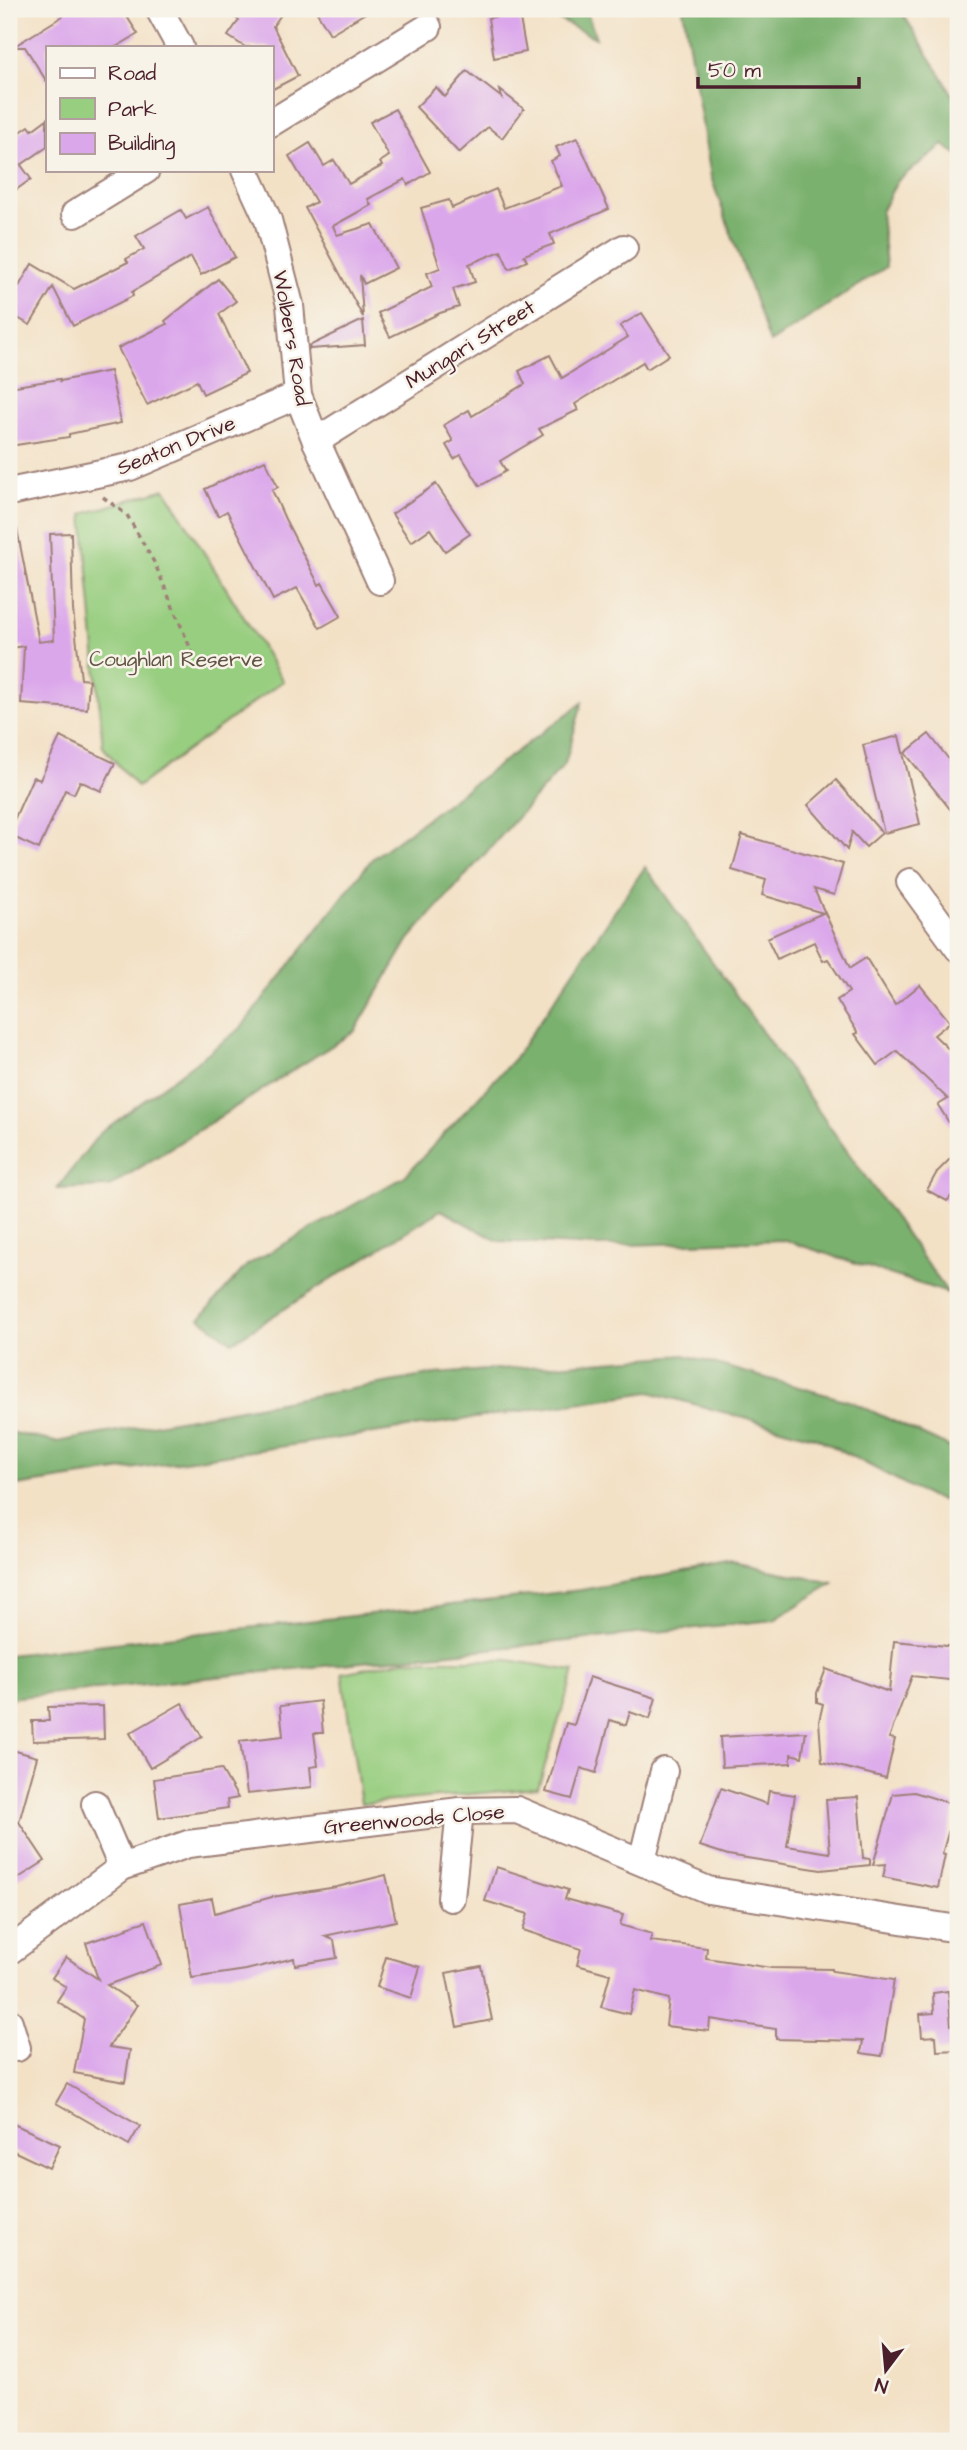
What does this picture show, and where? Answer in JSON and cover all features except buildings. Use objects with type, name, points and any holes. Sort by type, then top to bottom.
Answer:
[{"type":"street","points":[[159,9],[179,46]]},
{"type":"street","points":[[273,122],[428,27]]},
{"type":"street","points":[[75,214],[143,172]]},
{"type":"street","name":"Wolbers Road","points":[[246,172],[268,220],[289,305],[298,395],[380,581]]},
{"type":"street","name":"Mungari Street","points":[[316,441],[624,248]]},
{"type":"street","name":"Seaton Drive","points":[[9,492],[130,467],[298,395]]},
{"type":"street","points":[[910,882],[958,948]]},
{"type":"street","points":[[642,1861],[664,1771]]},
{"type":"street","points":[[94,1804],[122,1867]]},
{"type":"street","name":"Greenwoods Close","points":[[9,1951],[122,1867],[188,1844],[460,1811],[517,1810],[708,1889],[958,1929]]},
{"type":"street","points":[[451,1898],[460,1811]]},
{"type":"street","points":[[9,2022],[16,2048]]},
{"type":"path","points":[[79,478],[127,515],[155,564],[194,657]]},
{"type":"green space","points":[[549,9],[586,9],[596,38],[553,17]]},
{"type":"green space","points":[[683,9],[900,9],[958,103],[958,155],[943,145],[897,181],[881,212],[886,267],[770,343],[711,177]]},
{"type":"green space","name":"Coughlan Reserve","points":[[165,489],[283,681],[137,787],[103,747],[83,514]]},
{"type":"green space","points":[[582,703],[565,764],[409,939],[355,1031],[109,1187],[57,1189],[99,1134],[240,1029],[372,859]]},
{"type":"green space","points":[[645,867],[948,1293],[784,1240],[597,1246],[498,1241],[441,1210],[232,1342],[200,1318],[247,1265],[405,1176],[514,1059]]},
{"type":"green space","points":[[684,1355],[852,1402],[958,1451],[958,1504],[930,1497],[817,1438],[650,1392],[9,1487],[9,1432],[56,1442],[435,1374]]},
{"type":"green space","points":[[735,1563],[833,1583],[774,1620],[9,1698],[9,1655],[581,1590]]},
{"type":"green space","points":[[404,1660],[508,1660],[574,1671],[538,1788],[361,1804],[342,1673]]}]
